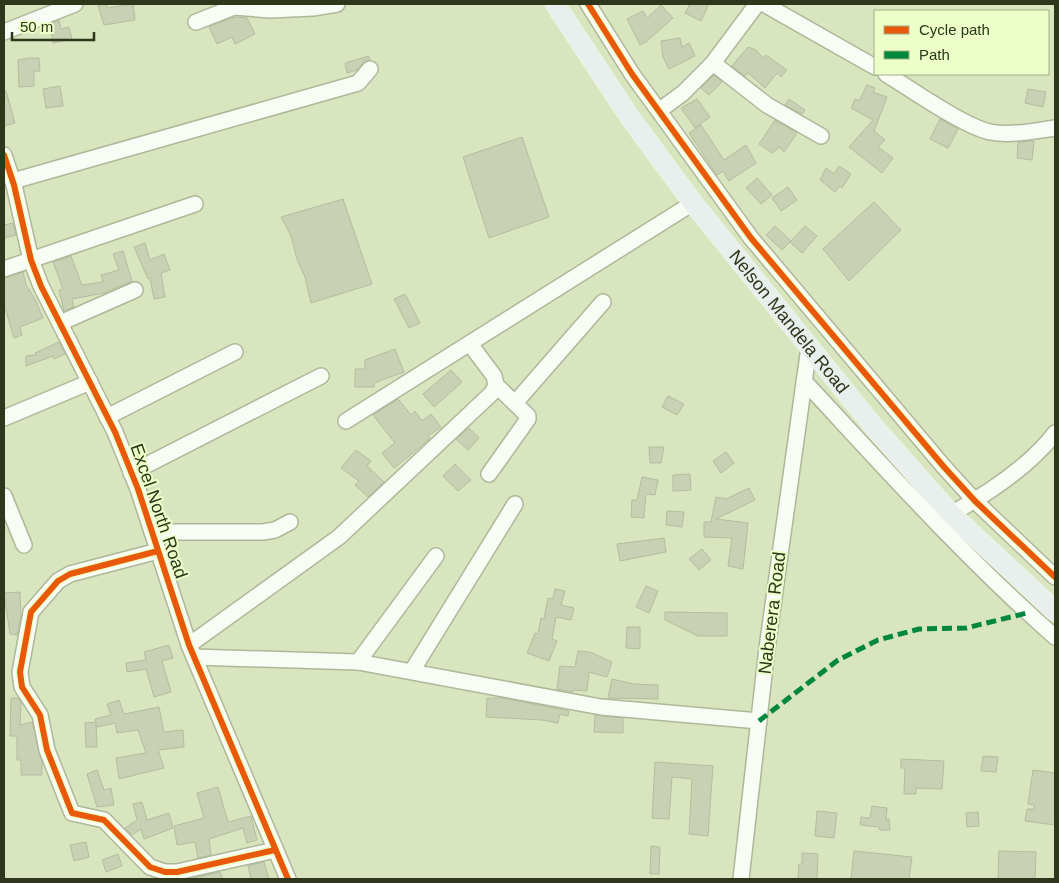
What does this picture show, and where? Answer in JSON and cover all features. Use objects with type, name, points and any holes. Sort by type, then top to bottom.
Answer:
[{"type":"main road","name":"Nelson Mandela Road","points":[[555,4],[632,119],[693,203],[874,427],[951,514],[1055,611]]},
{"type":"street","points":[[4,32],[75,4]]},
{"type":"street","points":[[196,22],[234,7],[270,10],[313,8],[337,4]]},
{"type":"street","points":[[588,4],[632,74],[660,110],[751,238],[899,416],[975,501],[1055,577]]},
{"type":"street","points":[[660,110],[683,93],[713,63],[758,4]]},
{"type":"street","points":[[764,4],[874,66]]},
{"type":"street","points":[[713,63],[767,105],[821,136]]},
{"type":"street","points":[[13,181],[358,83],[370,69]]},
{"type":"street","points":[[888,75],[956,116],[989,132],[1013,133],[1055,128]]},
{"type":"street","name":"Excel North Road","points":[[4,155],[13,181],[32,260],[41,286],[90,382],[132,473],[192,651],[288,879]]},
{"type":"street","points":[[346,422],[693,203]]},
{"type":"street","points":[[4,269],[195,204]]},
{"type":"street","points":[[60,323],[135,290]]},
{"type":"street","points":[[515,403],[603,302]]},
{"type":"street","points":[[470,344],[494,376],[496,385],[528,416],[528,419],[489,474]]},
{"type":"street","name":"Naberera Road","points":[[741,879],[767,648],[809,347]]},
{"type":"street","points":[[107,418],[235,352]]},
{"type":"street","points":[[132,473],[321,376]]},
{"type":"street","points":[[804,381],[906,492],[1027,613],[1055,637]]},
{"type":"street","points":[[4,418],[90,382]]},
{"type":"street","points":[[192,651],[339,537],[492,392],[496,385]]},
{"type":"street","points":[[951,514],[975,501],[1044,448],[1055,433]]},
{"type":"street","points":[[4,496],[24,545]]},
{"type":"street","points":[[412,671],[515,504]]},
{"type":"street","points":[[152,532],[263,532],[275,530],[290,522]]},
{"type":"street","points":[[158,551],[66,576],[58,581],[31,612],[20,680],[40,715],[47,750],[72,814],[104,820],[150,867],[165,872],[177,872],[275,850]]},
{"type":"street","points":[[358,662],[436,556]]},
{"type":"street","points":[[192,651],[358,662],[601,707],[759,721]]},
{"type":"building","points":[[106,4],[108,8],[133,4],[135,20],[104,25],[98,6]]},
{"type":"building","points":[[690,4],[709,4],[701,21],[685,13]]},
{"type":"building","points":[[661,5],[673,18],[640,45],[627,19],[643,11],[647,18]]},
{"type":"building","points":[[235,17],[247,18],[255,34],[235,44],[232,37],[217,44],[209,27]]},
{"type":"building","points":[[59,20],[61,29],[69,27],[72,39],[53,43],[50,24]]},
{"type":"building","points":[[680,38],[682,47],[689,43],[695,56],[669,69],[663,57],[661,41]]},
{"type":"building","points":[[748,47],[756,50],[763,58],[766,55],[787,70],[781,77],[777,73],[765,88],[748,73],[745,76],[732,66]]},
{"type":"building","points":[[369,56],[370,60],[363,63],[357,70],[347,73],[345,63]]},
{"type":"building","points":[[39,58],[40,71],[34,71],[34,86],[19,87],[18,60]]},
{"type":"building","points":[[714,75],[722,82],[709,95],[701,88]]},
{"type":"building","points":[[867,85],[875,88],[873,92],[887,97],[874,131],[885,140],[878,147],[893,158],[882,173],[849,147],[873,120],[851,108],[855,99],[859,101]]},
{"type":"building","points":[[60,86],[63,106],[46,108],[43,89]]},
{"type":"building","points":[[1028,89],[1046,92],[1043,107],[1025,103]]},
{"type":"building","points":[[4,91],[6,91],[15,123],[4,126]]},
{"type":"building","points":[[697,99],[710,117],[695,128],[681,108]]},
{"type":"building","points":[[789,99],[805,110],[802,114],[785,105]]},
{"type":"building","points":[[940,119],[958,129],[948,148],[930,139]]},
{"type":"building","points":[[775,120],[797,133],[784,152],[780,147],[772,153],[759,144]]},
{"type":"building","points":[[701,125],[724,160],[746,145],[756,163],[729,181],[723,171],[717,175],[689,133]]},
{"type":"building","points":[[522,137],[549,217],[489,238],[463,157]]},
{"type":"building","points":[[1034,141],[1032,160],[1017,158],[1018,142]]},
{"type":"building","points":[[839,166],[851,174],[842,188],[840,186],[835,192],[820,180],[826,168],[834,174]]},
{"type":"building","points":[[757,178],[772,195],[761,204],[746,188]]},
{"type":"building","points":[[788,187],[797,200],[781,211],[772,198]]},
{"type":"building","points":[[343,199],[372,284],[311,303],[305,277],[297,259],[291,236],[281,217]]},
{"type":"building","points":[[874,202],[901,230],[849,281],[823,249]]},
{"type":"building","points":[[13,223],[16,235],[4,238],[4,225]]},
{"type":"building","points":[[775,226],[791,241],[782,250],[766,235]]},
{"type":"building","points":[[805,226],[817,236],[802,253],[790,242]]},
{"type":"building","points":[[145,243],[150,260],[164,254],[170,270],[161,273],[165,297],[154,299],[150,278],[148,279],[134,247]]},
{"type":"building","points":[[123,251],[132,281],[104,293],[72,299],[74,307],[64,311],[59,290],[63,289],[53,262],[71,256],[82,285],[103,282],[101,275],[119,270],[113,254]]},
{"type":"building","points":[[23,272],[26,285],[35,299],[43,318],[20,327],[22,335],[14,338],[4,304],[4,278]]},
{"type":"building","points":[[405,294],[420,323],[409,328],[394,299]]},
{"type":"building","points":[[59,342],[65,354],[54,359],[53,356],[26,366],[26,356],[36,355],[35,353]]},
{"type":"building","points":[[395,349],[404,372],[374,383],[374,387],[355,387],[355,369],[365,369],[365,360]]},
{"type":"building","points":[[451,370],[462,382],[434,407],[423,394]]},
{"type":"building","points":[[668,396],[684,404],[677,415],[662,407]]},
{"type":"building","points":[[398,399],[411,415],[415,411],[422,421],[431,414],[441,427],[428,436],[430,438],[394,468],[382,453],[395,443],[373,415]]},
{"type":"building","points":[[469,428],[479,438],[468,450],[456,439]]},
{"type":"building","points":[[649,447],[664,447],[661,463],[650,463]]},
{"type":"building","points":[[356,450],[371,461],[367,466],[384,482],[368,497],[355,485],[359,481],[341,468]]},
{"type":"building","points":[[726,452],[734,463],[721,473],[713,461]]},
{"type":"building","points":[[455,464],[471,480],[458,491],[443,476]]},
{"type":"building","points":[[690,474],[691,490],[673,491],[673,475]]},
{"type":"building","points":[[642,477],[658,480],[655,495],[646,494],[644,518],[631,517],[632,500],[637,500]]},
{"type":"building","points":[[749,488],[755,500],[716,519],[748,523],[743,569],[728,566],[732,538],[704,537],[704,522],[711,522],[716,497],[726,499]]},
{"type":"building","points":[[667,511],[684,512],[682,527],[666,525]]},
{"type":"building","points":[[664,538],[666,552],[620,561],[617,544]]},
{"type":"building","points":[[702,549],[711,560],[699,570],[689,559]]},
{"type":"building","points":[[646,586],[658,591],[649,613],[636,607]]},
{"type":"building","points":[[555,589],[565,591],[561,605],[574,608],[571,620],[556,617],[552,639],[557,641],[549,661],[527,653],[535,633],[538,634],[541,618],[544,619],[548,598],[553,599]]},
{"type":"building","points":[[20,592],[21,615],[17,635],[10,634],[4,593]]},
{"type":"building","points":[[665,612],[727,613],[727,636],[698,636],[665,620]]},
{"type":"building","points":[[627,627],[640,627],[640,649],[626,648]]},
{"type":"building","points":[[169,645],[173,658],[162,661],[171,692],[154,697],[146,669],[127,672],[126,663],[146,660],[144,652]]},
{"type":"building","points":[[578,651],[590,652],[612,662],[607,677],[589,672],[587,691],[573,690],[573,692],[557,689],[560,666],[575,667]]},
{"type":"building","points":[[612,679],[634,684],[658,685],[658,699],[608,698]]},
{"type":"building","points":[[11,698],[18,698],[21,702],[20,725],[32,722],[42,762],[42,775],[21,775],[21,760],[17,760],[17,736],[10,736]]},
{"type":"building","points":[[487,698],[503,698],[569,711],[568,716],[560,714],[558,723],[542,720],[486,717]]},
{"type":"building","points":[[119,700],[124,714],[159,707],[164,732],[183,730],[184,747],[158,750],[164,768],[119,779],[116,758],[146,753],[138,730],[117,733],[115,723],[97,727],[96,724],[97,747],[86,747],[85,723],[96,722],[95,719],[111,715],[107,704]]},
{"type":"building","points":[[595,715],[623,718],[623,733],[594,732]]},
{"type":"building","points":[[983,756],[998,757],[996,772],[981,771]]},
{"type":"building","points":[[901,759],[944,761],[942,789],[916,788],[916,794],[904,794],[905,768],[901,768]]},
{"type":"building","points":[[655,762],[713,766],[708,836],[689,834],[692,779],[672,777],[669,819],[652,818]]},
{"type":"building","points":[[97,770],[104,790],[111,788],[114,805],[97,807],[87,774]]},
{"type":"building","points":[[1033,770],[1055,773],[1055,825],[1025,821],[1027,809],[1034,809],[1034,805],[1028,804]]},
{"type":"building","points":[[218,787],[228,822],[251,816],[257,840],[247,843],[243,828],[209,839],[211,855],[198,858],[195,842],[177,845],[174,826],[204,818],[197,793]]},
{"type":"building","points":[[142,802],[147,820],[169,813],[173,828],[144,839],[141,829],[132,835],[125,828],[137,820],[133,804]]},
{"type":"building","points":[[872,806],[887,808],[886,820],[889,819],[890,830],[880,830],[879,827],[860,825],[861,817],[870,818]]},
{"type":"building","points":[[817,811],[837,813],[834,838],[815,836]]},
{"type":"building","points":[[978,812],[979,826],[967,827],[966,813]]},
{"type":"building","points":[[86,842],[89,857],[74,861],[70,845]]},
{"type":"building","points":[[651,846],[660,847],[659,874],[650,874]]},
{"type":"building","points":[[854,851],[912,857],[909,879],[851,879]]},
{"type":"building","points":[[999,851],[1036,852],[1035,879],[998,879]]},
{"type":"building","points":[[802,853],[818,854],[817,879],[798,879],[799,864],[802,864]]},
{"type":"building","points":[[118,854],[122,866],[106,872],[102,860]]},
{"type":"building","points":[[264,862],[269,879],[251,879],[248,866]]},
{"type":"building","points":[[220,872],[223,879],[188,879]]},
{"type":"marked path","points":[[759,721],[838,660],[878,640],[919,629],[966,628],[1027,613]]},
{"type":"cycle path","points":[[588,4],[632,74],[751,238],[944,467],[975,501],[1055,577]]},
{"type":"cycle path","points":[[4,155],[14,185],[31,260],[41,286],[115,432],[138,489],[189,645],[288,879]]},
{"type":"cycle path","points":[[158,551],[70,574],[58,581],[31,612],[20,672],[22,687],[40,715],[47,750],[72,813],[104,820],[150,867],[165,872],[177,872],[275,850]]}]
